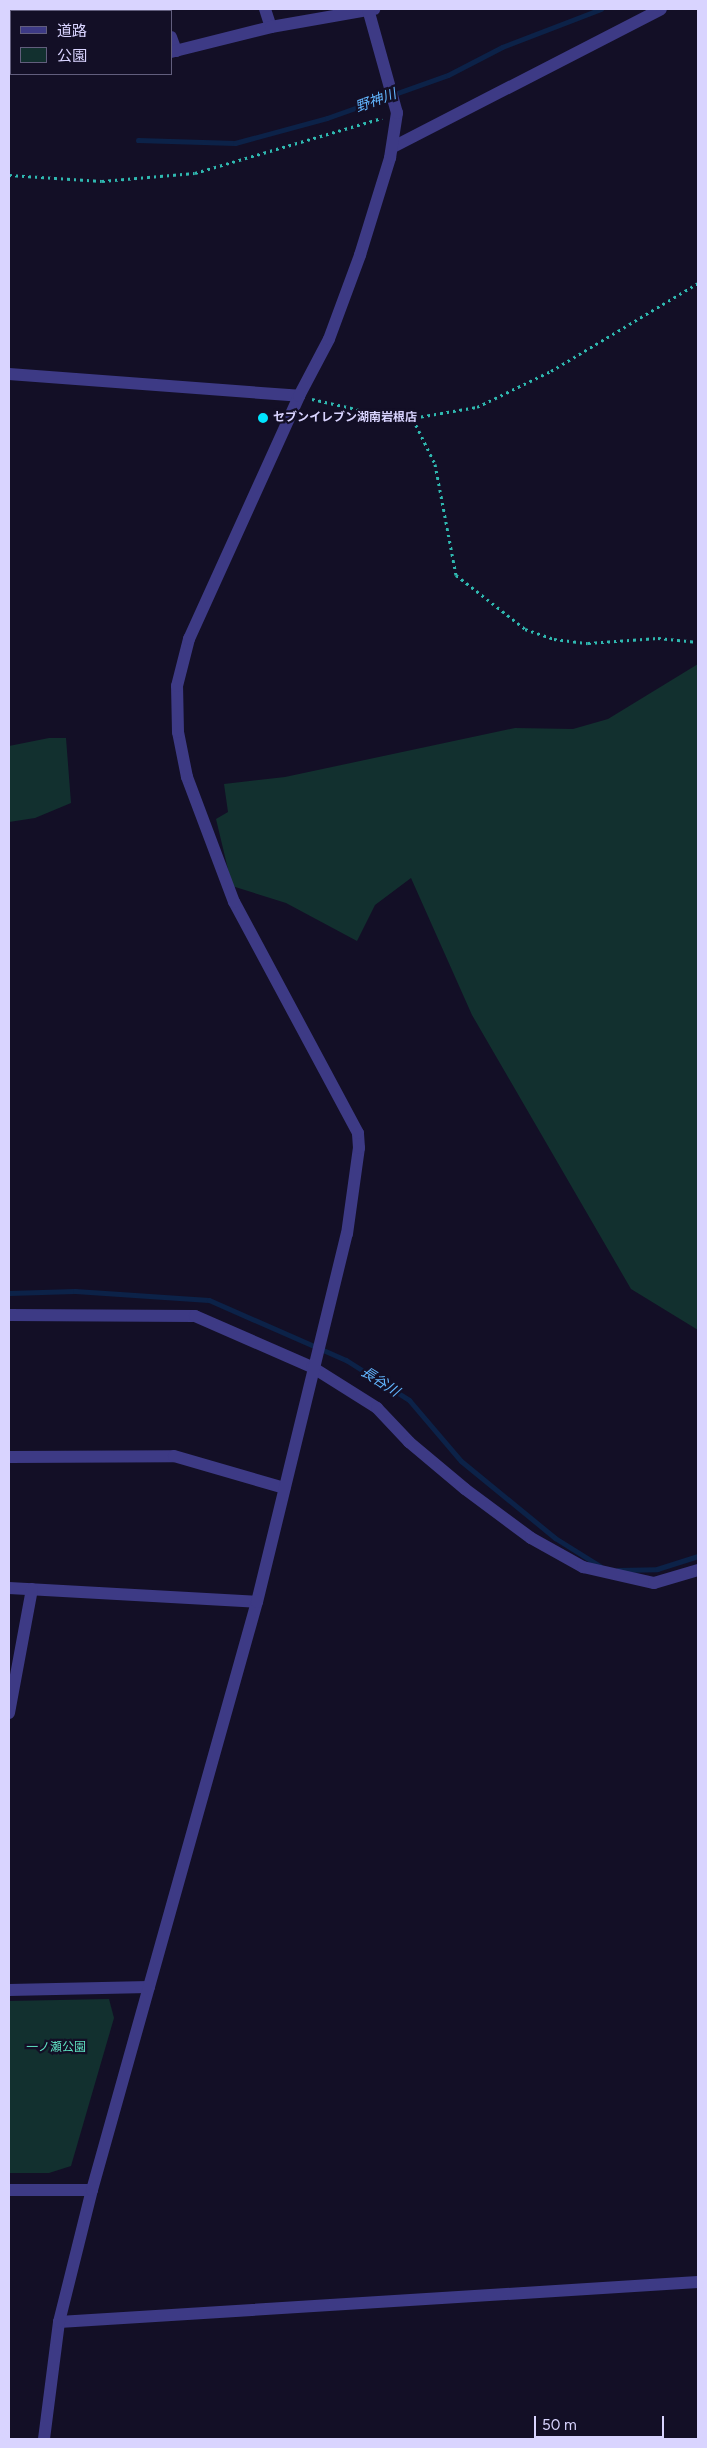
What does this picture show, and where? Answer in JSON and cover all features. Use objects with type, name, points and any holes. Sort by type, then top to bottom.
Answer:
[{"type":"street","points":[[265,9],[271,27]]},
{"type":"street","points":[[393,147],[661,9]]},
{"type":"street","points":[[44,2439],[59,2322],[92,2190],[256,1602],[312,1367],[347,1234],[359,1148],[358,1133],[234,902],[187,777],[178,732],[177,686],[188,639],[299,396],[329,339],[360,255],[393,147],[397,114],[370,10],[271,27],[174,52]]},
{"type":"street","points":[[9,374],[299,396]]},
{"type":"street","points":[[9,1315],[196,1316],[312,1367],[377,1408],[415,1447],[531,1538],[583,1567],[654,1583],[698,1570]]},
{"type":"street","points":[[9,1457],[174,1456],[284,1488]]},
{"type":"street","points":[[9,1588],[256,1602]]},
{"type":"street","points":[[9,1713],[32,1588]]},
{"type":"street","points":[[9,1990],[149,1987]]},
{"type":"street","points":[[9,2190],[92,2190]]},
{"type":"street","points":[[59,2322],[698,2282]]},
{"type":"path","points":[[9,175],[102,181],[195,173],[397,114]]},
{"type":"path","points":[[299,396],[365,411],[388,422],[477,407],[551,371],[698,283]]},
{"type":"path","points":[[413,419],[435,464],[456,575],[525,629],[554,639],[588,643],[658,638],[698,642]]},
{"type":"green space","points":[[698,664],[698,1330],[631,1289],[472,1015],[411,878],[375,905],[357,941],[286,903],[232,886],[216,819],[228,812],[224,784],[285,777],[515,728],[573,729],[608,719]]},
{"type":"green space","points":[[49,738],[66,738],[71,803],[35,818],[9,822],[9,746]]},
{"type":"green space","name":"一ノ瀬公園","points":[[109,1999],[114,2018],[71,2166],[49,2173],[9,2173],[9,2001]]},
{"type":"waterway","name":"野神川","points":[[138,140],[235,143],[327,118],[448,75],[502,47],[601,9]]},
{"type":"waterway","name":"長谷川","points":[[9,1293],[75,1291],[209,1300],[346,1360],[409,1400],[461,1461],[555,1538],[600,1566]]},
{"type":"waterway","name":"長谷川","points":[[618,1570],[657,1569],[698,1556]]},
{"type":"place","name":"セブンイレブン湖南岩根店","points":[[263,418]]}]
